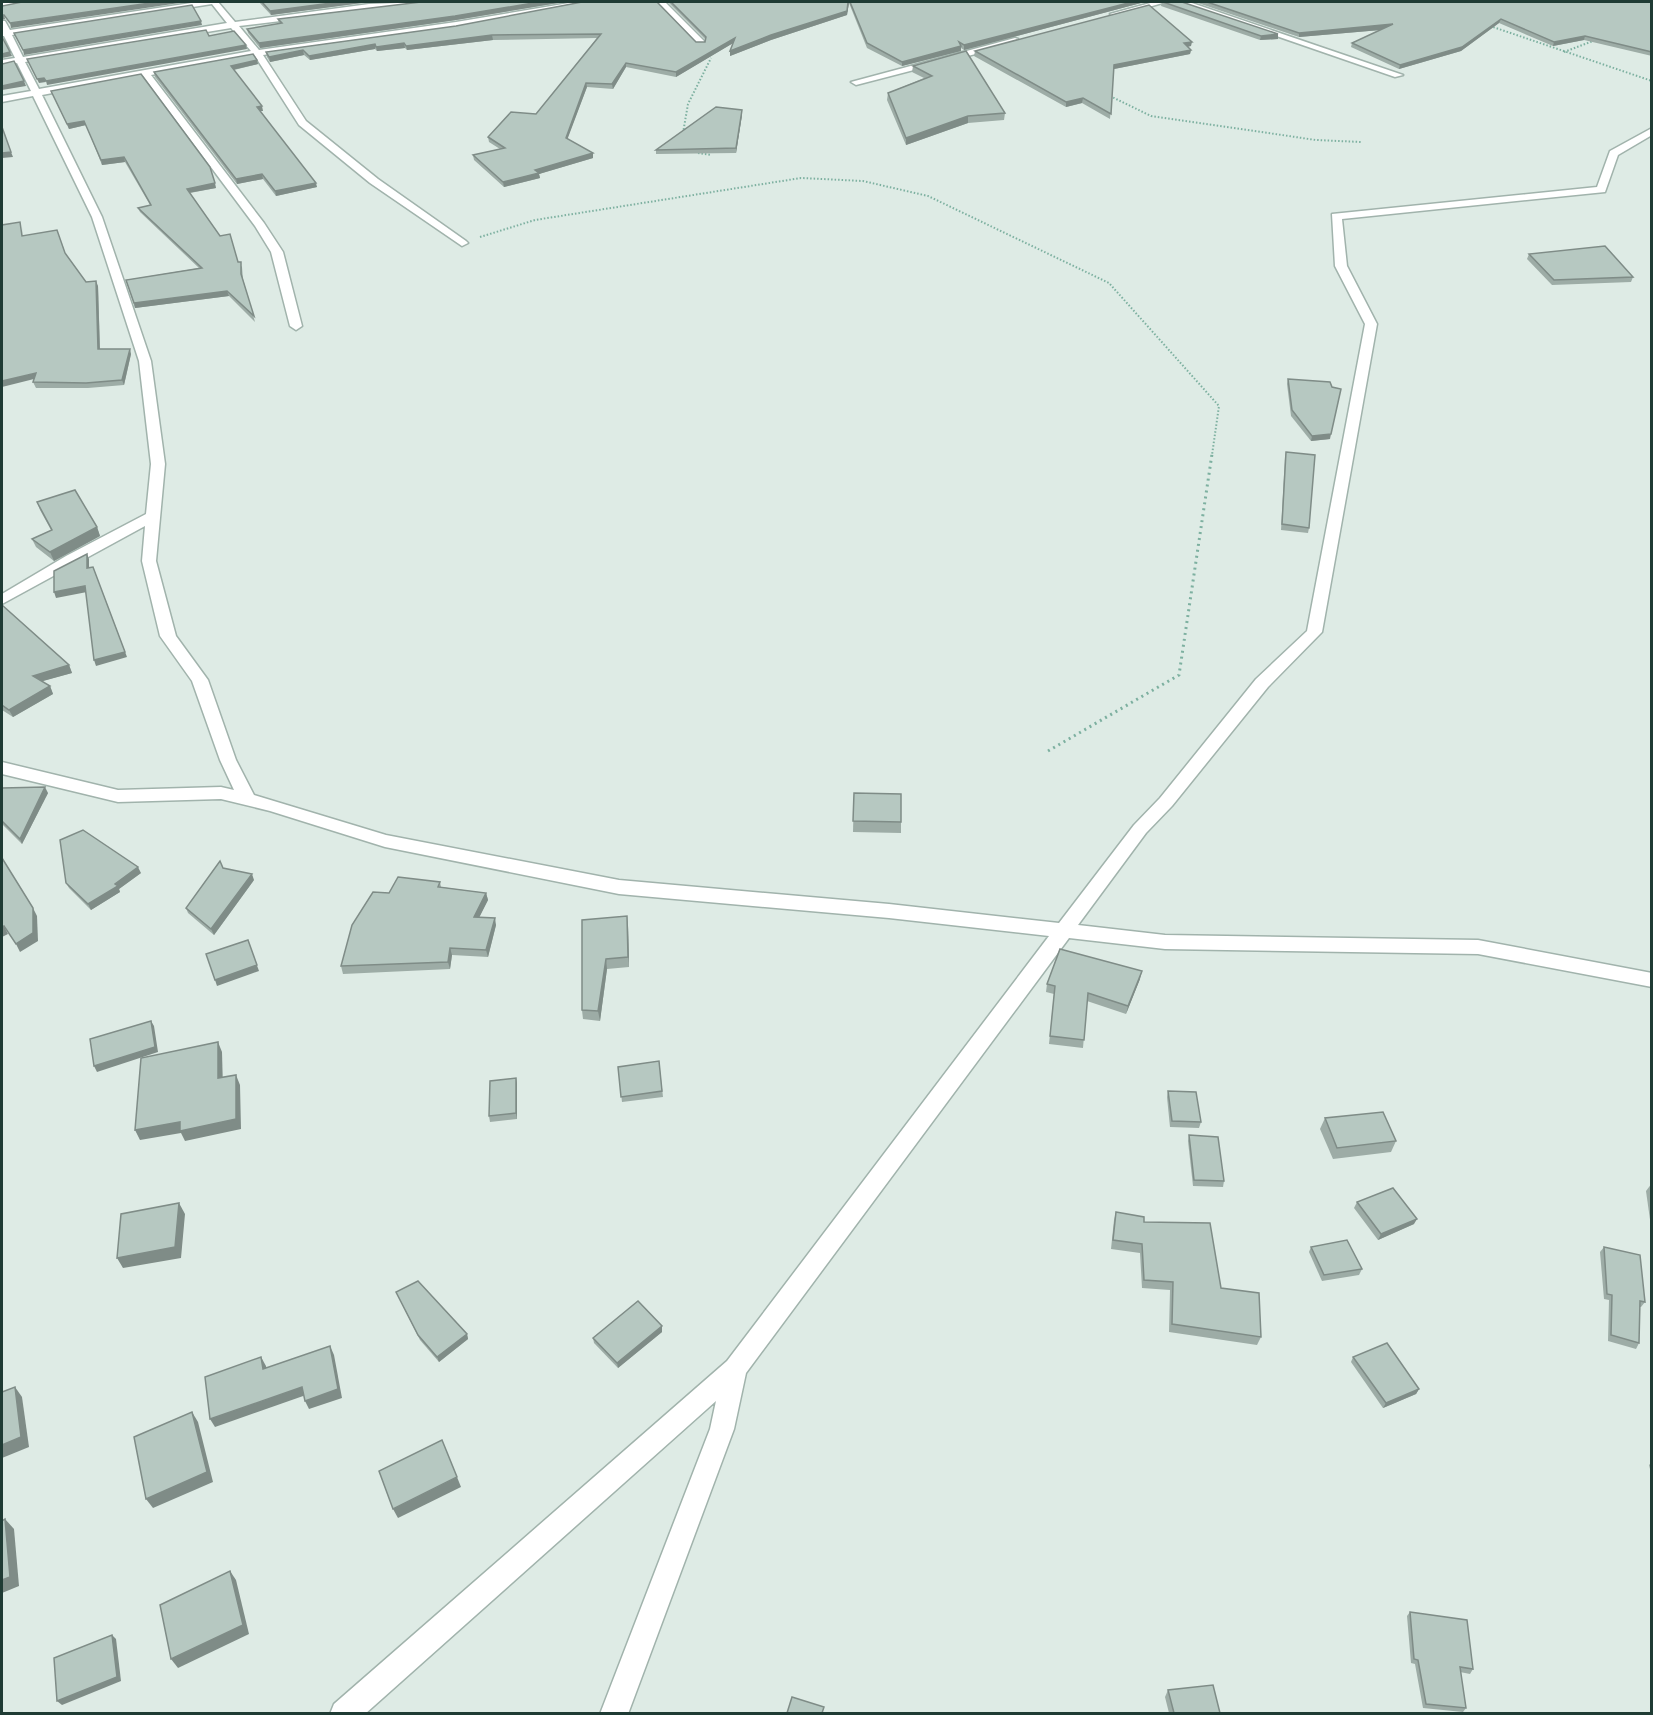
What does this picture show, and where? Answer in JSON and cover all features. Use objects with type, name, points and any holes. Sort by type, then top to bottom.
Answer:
[{"type":"street","points":[[2,5],[26,2]]},
{"type":"street","points":[[4,33],[212,2],[257,53],[302,123],[374,182],[462,243]]},
{"type":"street","points":[[2,63],[354,8],[422,2]]},
{"type":"street","points":[[2,99],[257,53],[456,25],[586,2]]},
{"type":"street","points":[[661,2],[701,43]]},
{"type":"street","points":[[1104,17],[1162,2]]},
{"type":"street","points":[[1182,2],[1398,75]]},
{"type":"street","points":[[2,23],[4,33],[20,60],[96,217],[146,361],[158,464],[149,561],[168,636],[200,680],[228,760],[247,800]]},
{"type":"street","points":[[856,82],[1024,38]]},
{"type":"street","points":[[145,73],[260,225],[277,252],[296,327]]},
{"type":"street","points":[[344,1713],[735,1369],[1140,829],[1166,802],[1262,683],[1314,632],[1371,324],[1341,266],[1336,216],[1601,190],[1614,153],[1652,131]]},
{"type":"street","points":[[2,600],[71,559],[154,516]]},
{"type":"street","points":[[2,768],[118,796],[221,793],[385,841],[619,887],[890,911],[1165,942],[1478,947],[1652,980]]},
{"type":"street","points":[[614,1713],[722,1429],[735,1369]]},
{"type":"path","points":[[1490,26],[1563,53],[1652,81]]},
{"type":"path","points":[[1563,53],[1586,42],[1597,40]]},
{"type":"path","points":[[684,144],[682,120],[696,85],[712,60],[701,43]]},
{"type":"path","points":[[1110,96],[1151,116],[1316,140],[1360,142]]},
{"type":"path","points":[[691,152],[711,155]]},
{"type":"path","points":[[462,243],[536,220],[801,178],[863,181],[928,196],[1109,283],[1219,406],[1179,675],[1048,751]]},
{"type":"building","points":[[22,2],[157,2],[10,23],[2,15],[2,6]]},
{"type":"building","points":[[262,2],[339,2],[270,11]]},
{"type":"building","points":[[421,2],[539,2],[259,43],[247,29],[282,23],[278,19]]},
{"type":"building","points":[[582,2],[657,2],[696,42],[705,42],[706,37],[671,2],[848,2],[847,11],[771,35],[730,51],[735,38],[676,72],[626,63],[612,84],[586,83],[566,138],[593,153],[535,170],[539,173],[503,182],[473,155],[505,148],[488,137],[511,112],[536,114],[601,34],[492,35],[406,46],[404,43],[376,47],[375,44],[309,56],[303,50],[269,57],[266,52],[456,26]]},
{"type":"building","points":[[850,2],[1132,2],[964,45],[959,42],[961,46],[902,62],[867,43]]},
{"type":"building","points":[[1163,2],[1182,2],[1278,34],[1261,36]]},
{"type":"building","points":[[1207,2],[1652,2],[1652,52],[1585,36],[1554,42],[1501,19],[1462,47],[1400,65],[1352,43],[1393,24],[1299,33]]},
{"type":"building","points":[[192,5],[201,21],[23,50],[14,33]]},
{"type":"building","points":[[1149,5],[1192,42],[1184,43],[1191,50],[1114,65],[1111,114],[1083,98],[1066,102],[975,51]]},
{"type":"building","points":[[206,30],[209,36],[234,31],[246,45],[46,81],[44,78],[37,79],[27,59]]},
{"type":"building","points":[[2,37],[10,52],[2,54]]},
{"type":"building","points":[[966,51],[1005,113],[968,116],[906,138],[888,93],[932,76],[913,66]]},
{"type":"building","points":[[253,54],[257,60],[231,66],[262,106],[257,107],[316,183],[275,191],[262,174],[236,179],[154,72]]},
{"type":"building","points":[[14,61],[24,81],[2,86],[2,64]]},
{"type":"building","points":[[141,74],[210,167],[215,183],[187,189],[220,236],[230,234],[238,262],[241,262],[241,274],[254,316],[227,291],[134,303],[126,280],[202,268],[138,208],[151,205],[124,157],[101,160],[84,121],[67,124],[51,91]]},
{"type":"building","points":[[716,107],[742,110],[736,148],[656,150]]},
{"type":"building","points":[[2,127],[11,152],[2,153]]},
{"type":"building","points":[[20,222],[22,236],[57,230],[65,253],[86,282],[96,281],[98,349],[130,349],[122,380],[86,383],[33,382],[36,373],[2,381],[2,225]]},
{"type":"building","points":[[1605,246],[1633,277],[1554,280],[1529,254]]},
{"type":"building","points":[[1288,379],[1330,382],[1332,387],[1341,389],[1331,434],[1312,436],[1292,410]]},
{"type":"building","points":[[1286,452],[1315,455],[1309,528],[1282,524]]},
{"type":"building","points":[[75,490],[97,527],[50,552],[32,539],[52,530],[37,502]]},
{"type":"building","points":[[87,554],[87,568],[93,567],[125,652],[94,660],[85,586],[54,592],[54,571]]},
{"type":"building","points":[[2,605],[69,665],[33,676],[50,686],[9,710],[2,705]]},
{"type":"building","points":[[45,787],[20,839],[2,821],[2,788]]},
{"type":"building","points":[[854,793],[901,794],[901,822],[853,821]]},
{"type":"building","points":[[83,830],[138,867],[115,884],[118,886],[88,904],[66,883],[60,840]]},
{"type":"building","points":[[2,858],[33,908],[33,933],[16,944],[4,926],[2,927]]},
{"type":"building","points":[[220,861],[223,868],[252,874],[211,929],[186,908]]},
{"type":"building","points":[[398,877],[440,882],[438,887],[486,893],[474,917],[495,918],[486,950],[450,948],[448,962],[341,966],[352,925],[373,892],[389,893]]},
{"type":"building","points":[[627,916],[628,957],[606,959],[598,1011],[582,1010],[582,920]]},
{"type":"building","points":[[248,940],[257,965],[215,980],[206,954]]},
{"type":"building","points":[[1060,949],[1142,971],[1128,1006],[1088,993],[1084,1040],[1050,1036],[1055,986],[1047,984]]},
{"type":"building","points":[[151,1021],[155,1047],[94,1066],[90,1039]]},
{"type":"building","points":[[218,1042],[218,1078],[236,1075],[236,1119],[180,1131],[180,1122],[135,1130],[141,1058]]},
{"type":"building","points":[[659,1061],[662,1091],[621,1097],[618,1067]]},
{"type":"building","points":[[516,1078],[516,1113],[489,1116],[490,1081]]},
{"type":"building","points":[[1168,1091],[1196,1092],[1201,1122],[1172,1121]]},
{"type":"building","points":[[1383,1112],[1396,1141],[1337,1148],[1325,1118]]},
{"type":"building","points":[[1189,1135],[1218,1137],[1224,1181],[1194,1180]]},
{"type":"building","points":[[1393,1188],[1417,1219],[1381,1234],[1357,1202]]},
{"type":"building","points":[[179,1203],[175,1247],[117,1258],[121,1214]]},
{"type":"building","points":[[1116,1212],[1144,1217],[1144,1222],[1210,1223],[1221,1288],[1259,1293],[1261,1337],[1172,1324],[1173,1282],[1144,1280],[1142,1244],[1113,1240]]},
{"type":"building","points":[[1347,1240],[1362,1269],[1324,1275],[1311,1247]]},
{"type":"building","points":[[1604,1247],[1640,1255],[1645,1302],[1640,1301],[1639,1343],[1611,1335],[1612,1295],[1607,1294]]},
{"type":"building","points":[[418,1281],[467,1334],[437,1357],[418,1335],[396,1292]]},
{"type":"building","points":[[638,1301],[662,1326],[617,1363],[593,1338]]},
{"type":"building","points":[[1387,1343],[1419,1389],[1386,1403],[1353,1357]]},
{"type":"building","points":[[330,1346],[338,1389],[305,1401],[302,1387],[210,1419],[205,1377],[261,1357],[263,1369]]},
{"type":"building","points":[[15,1387],[21,1437],[2,1445],[2,1392]]},
{"type":"building","points":[[192,1412],[207,1472],[146,1499],[134,1437]]},
{"type":"building","points":[[442,1440],[457,1477],[393,1509],[379,1471]]},
{"type":"building","points":[[5,1519],[10,1577],[2,1580],[2,1521]]},
{"type":"building","points":[[230,1571],[243,1625],[171,1659],[160,1605]]},
{"type":"building","points":[[1410,1612],[1467,1620],[1473,1669],[1460,1667],[1466,1708],[1426,1704],[1418,1660],[1414,1659]]},
{"type":"building","points":[[112,1635],[117,1677],[57,1701],[54,1658]]},
{"type":"building","points":[[1213,1685],[1220,1713],[1174,1713],[1168,1690]]},
{"type":"building","points":[[792,1697],[824,1707],[822,1713],[787,1713]]}]
